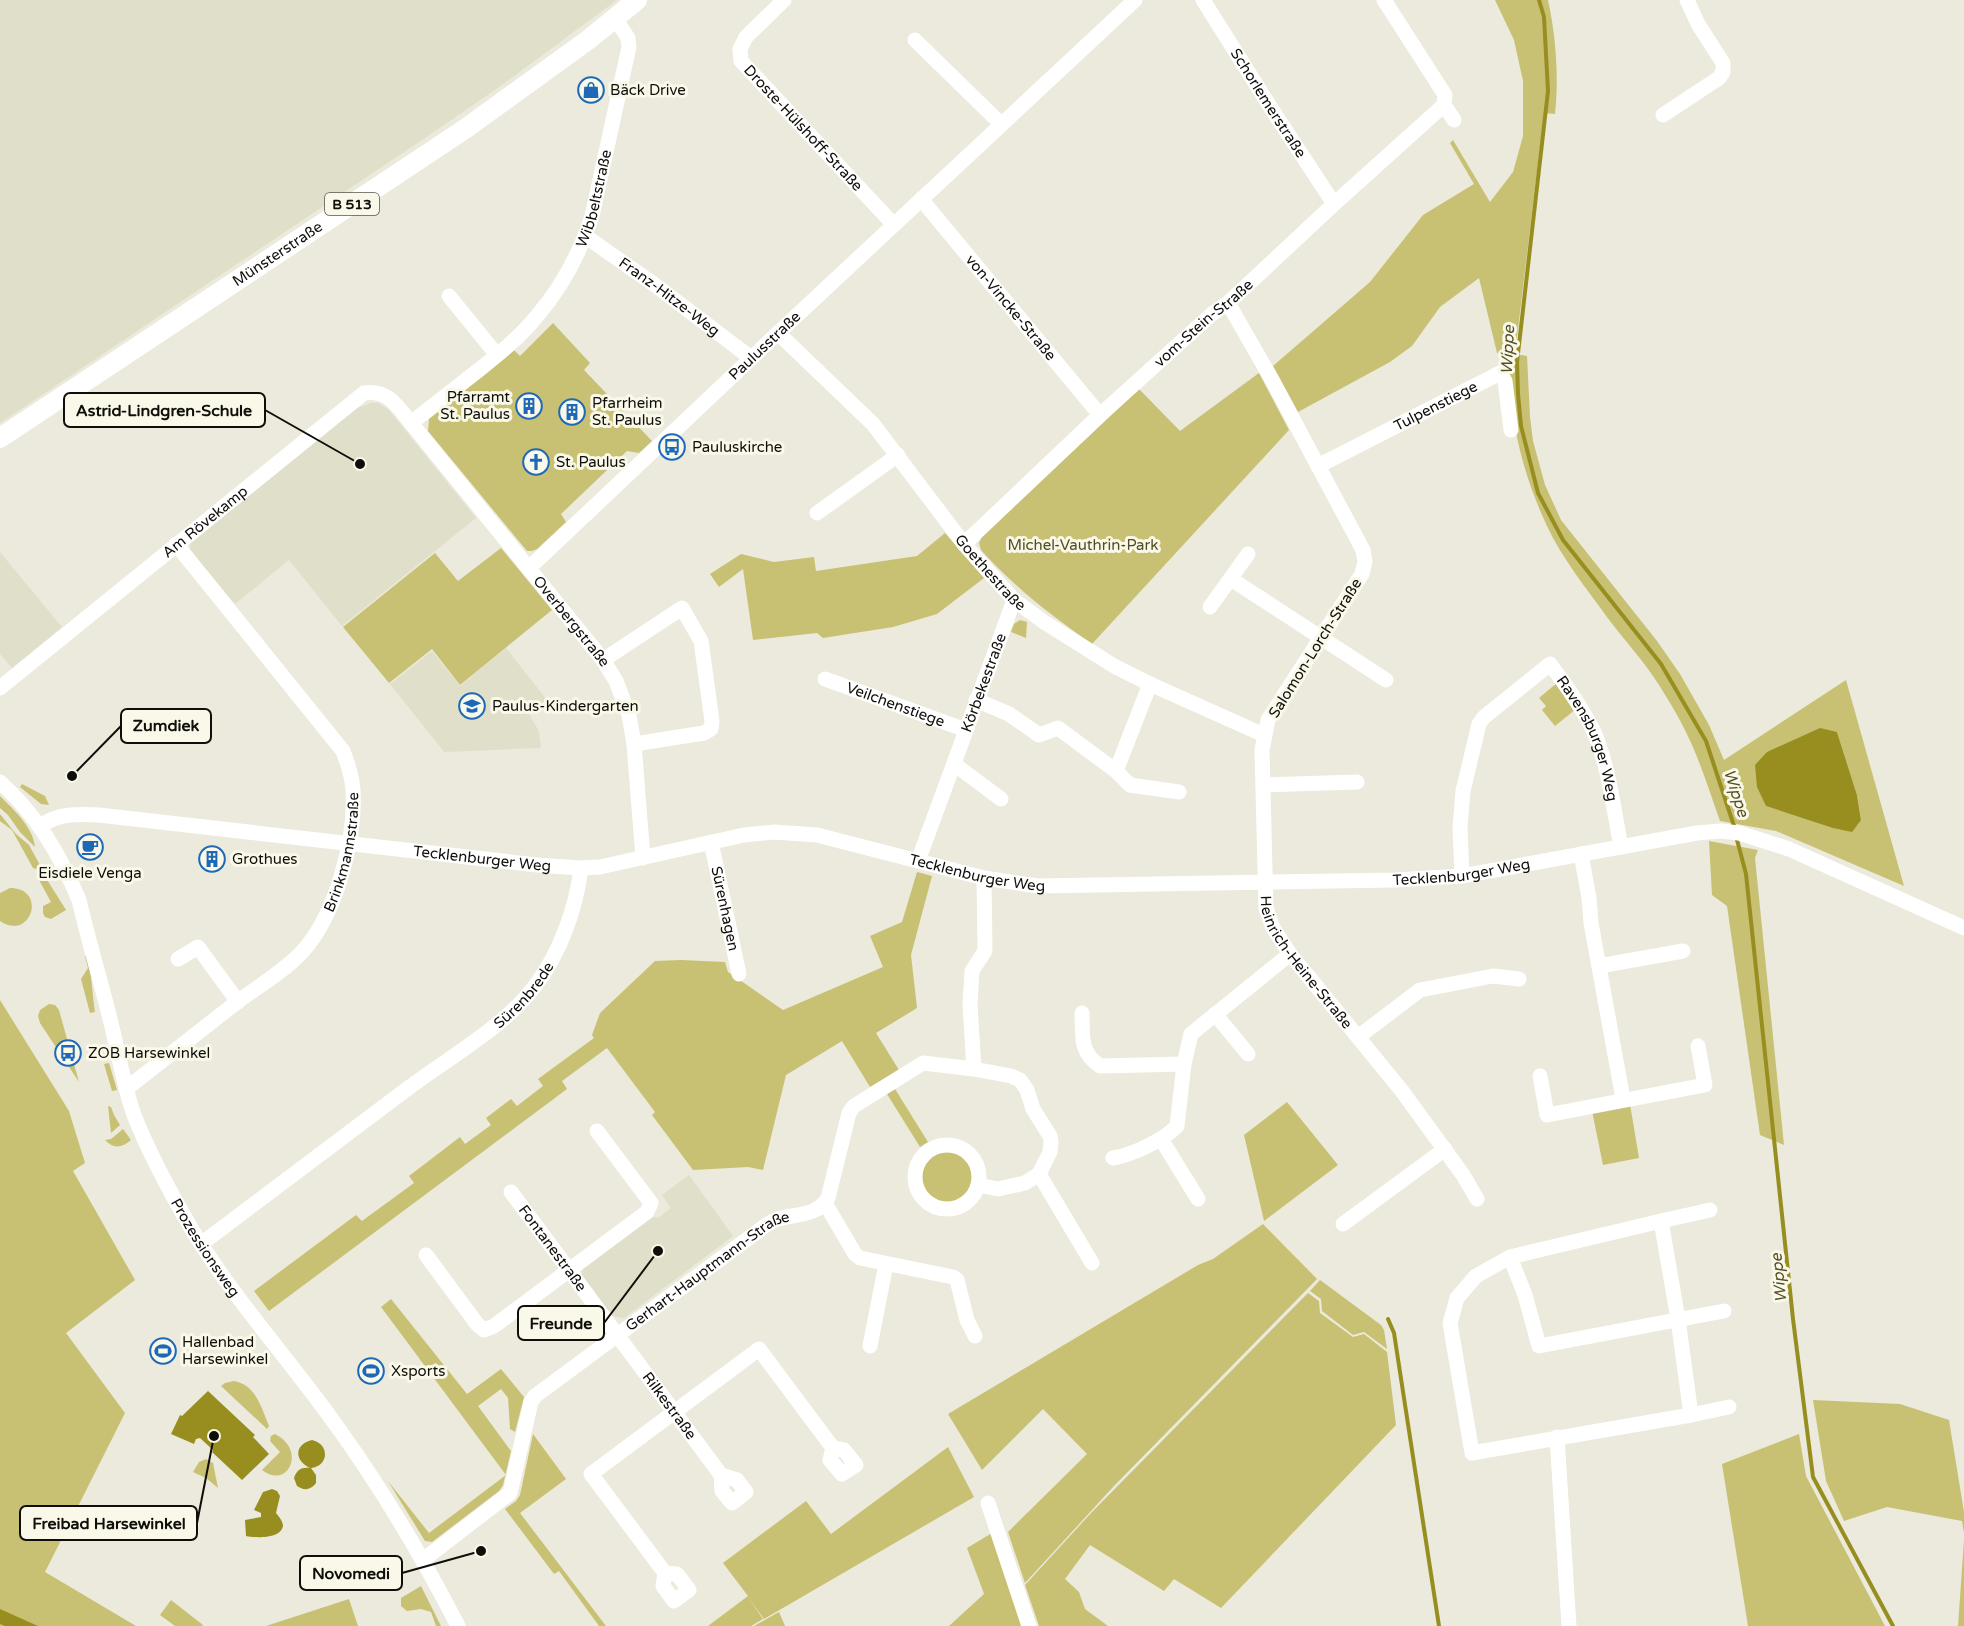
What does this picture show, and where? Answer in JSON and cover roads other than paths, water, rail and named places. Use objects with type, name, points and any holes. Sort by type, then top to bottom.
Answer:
[{"type":"main road","name":"Münsterstraße","points":[[0,438],[465,129],[552,66],[637,0]]},
{"type":"street","name":"Droste-Hülshoff-Straße","points":[[784,0],[746,37],[740,49],[741,61],[894,225]]},
{"type":"street","name":"Paulusstraße","points":[[529,568],[1135,0]]},
{"type":"street","name":"Schorlemerstraße","points":[[1203,0],[1334,204]]},
{"type":"street","points":[[1384,0],[1445,95],[1444,105],[1454,120]]},
{"type":"street","points":[[1662,115],[1719,78],[1723,72],[1723,63],[1698,24],[1687,0]]},
{"type":"street","name":"Wibbeltstraße","points":[[411,423],[497,355],[536,318],[555,294],[570,267],[592,216],[629,47],[628,38],[615,18]]},
{"type":"street","points":[[915,40],[1001,124]]},
{"type":"street","name":"vom-Stein-Straße","points":[[964,544],[1100,415],[1212,314],[1228,303],[1444,105]]},
{"type":"street","name":"von-Vincke-Straße","points":[[921,199],[1100,415]]},
{"type":"street","name":"Franz-Hitze-Weg","points":[[585,236],[752,358]]},
{"type":"street","points":[[449,296],[497,355]]},
{"type":"street","name":"Salomon-Lorch-Straße","points":[[1228,303],[1363,550],[1365,562],[1362,574],[1268,720],[1262,750],[1264,882]]},
{"type":"street","name":"Goethestraße","points":[[778,333],[873,424],[964,544],[1014,600],[1044,622],[1114,666],[1264,735]]},
{"type":"street","name":"Tulpenstiege","points":[[1318,466],[1500,373],[1505,381],[1511,430]]},
{"type":"street","name":"Am Rövekamp","points":[[0,688],[363,393],[373,392],[384,395],[411,423]]},
{"type":"street","name":"Overbergstraße","points":[[411,423],[603,660],[624,697],[630,715],[634,744],[643,858]]},
{"type":"street","points":[[817,513],[898,455]]},
{"type":"street","name":"Brinkmannstraße","points":[[126,1089],[288,965],[314,937],[322,924],[336,889],[349,843],[353,791],[350,769],[343,751],[176,544]]},
{"type":"street","points":[[1210,607],[1248,554]]},
{"type":"street","points":[[1231,579],[1386,680]]},
{"type":"street","name":"Körbekestraße","points":[[918,861],[1014,600]]},
{"type":"street","points":[[603,660],[682,608],[701,641],[712,721],[711,729],[704,733],[634,744]]},
{"type":"street","name":"Ravensburger Weg","points":[[1462,876],[1460,828],[1462,791],[1479,724],[1484,717],[1550,664],[1574,695],[1594,732],[1604,765],[1621,847]]},
{"type":"street","name":"Veilchenstiege","points":[[825,679],[966,730]]},
{"type":"street","points":[[1116,771],[1150,684]]},
{"type":"street","points":[[976,700],[1009,714],[1039,735],[1058,728],[1116,771],[1130,785],[1179,792]]},
{"type":"street","points":[[954,764],[1001,799]]},
{"type":"street","points":[[0,782],[19,799],[40,826]]},
{"type":"street","points":[[1263,785],[1357,782]]},
{"type":"street","name":"Tecklenburger Weg","points":[[40,826],[60,816],[80,814],[581,868],[600,867],[744,835],[774,832],[799,833],[984,878],[1038,886],[1395,880],[1462,876],[1697,833],[1720,831],[1755,837],[1789,849],[1964,928]]},
{"type":"street","name":"Prozessionsweg","points":[[40,826],[79,900],[126,1089],[148,1146],[201,1244],[335,1424],[377,1485],[423,1560],[458,1626]]},
{"type":"street","name":"Sürenhagen","points":[[711,842],[739,974]]},
{"type":"street","points":[[1581,854],[1591,923],[1623,1099]]},
{"type":"street","name":"Sürenbrede","points":[[201,1244],[499,1022],[535,986],[551,959],[566,928],[579,888],[581,868]]},
{"type":"street","points":[[974,1069],[970,1005],[972,971],[985,951],[984,878]]},
{"type":"street","name":"Heinrich-Heine-Straße","points":[[1264,882],[1266,908],[1273,928],[1290,954],[1402,1091],[1445,1149],[1477,1199]]},
{"type":"street","points":[[178,959],[198,947],[238,1002]]},
{"type":"street","points":[[1599,966],[1683,951]]},
{"type":"street","points":[[1113,1158],[1128,1156],[1161,1139],[1177,1126],[1184,1064],[1191,1034],[1290,954]]},
{"type":"street","name":"Heinrich-Heine-Straße","points":[[1359,1037],[1420,990],[1493,976],[1519,980]]},
{"type":"street","points":[[1082,1013],[1083,1043],[1086,1053],[1100,1066],[1184,1064]]},
{"type":"street","points":[[1215,1014],[1248,1054]]},
{"type":"street","points":[[1540,1076],[1547,1115],[1705,1085],[1698,1046]]},
{"type":"street","points":[[975,1336],[967,1320],[957,1280],[953,1277],[865,1260],[855,1254],[825,1203],[849,1113],[854,1106],[923,1063],[974,1069],[1020,1080],[1050,1136],[1050,1152],[1039,1174],[1025,1183],[1012,1187],[998,1189],[978,1185]]},
{"type":"street","points":[[426,1255],[484,1330],[494,1326],[647,1212],[651,1203],[597,1131]]},
{"type":"street","points":[[1161,1139],[1198,1199]]},
{"type":"street","points":[[949,1145],[970,1154],[979,1174],[978,1185],[974,1196],[965,1204],[955,1209],[943,1210],[923,1200],[914,1180],[915,1169],[920,1159],[928,1151],[938,1146],[949,1145]]},
{"type":"street","points":[[1343,1224],[1445,1149]]},
{"type":"street","points":[[1039,1174],[1092,1263]]},
{"type":"street","name":"Fontanestraße","points":[[511,1192],[617,1335]]},
{"type":"street","name":"Gerhart-Hauptmann-Straße","points":[[423,1560],[510,1493],[531,1402],[535,1396],[761,1229],[776,1220],[814,1211],[825,1203]]},
{"type":"street","points":[[1710,1210],[1510,1257],[1476,1276],[1456,1298],[1450,1323],[1472,1453],[1729,1407]]},
{"type":"street","points":[[1661,1221],[1691,1414]]},
{"type":"street","points":[[1510,1257],[1525,1295],[1539,1346],[1724,1311]]},
{"type":"street","points":[[870,1346],[886,1264]]},
{"type":"street","name":"Rilkestraße","points":[[617,1335],[721,1475]]},
{"type":"street","points":[[665,1573],[591,1474],[674,1411],[759,1349],[832,1448]]},
{"type":"street","points":[[1557,1437],[1569,1626]]},
{"type":"street","points":[[988,1503],[1029,1626]]},
{"type":"waterway","name":"Wippe","points":[[1539,0],[1544,17],[1548,91],[1517,362],[1521,426],[1538,493],[1563,540],[1661,664],[1706,741],[1735,829]]},
{"type":"waterway","name":"Wippe","points":[[1736,836],[1746,874],[1793,1319],[1813,1477],[1893,1626]]},
{"type":"waterway","points":[[1388,1319],[1394,1333],[1439,1626]]},
{"type":"place","name":"Bäck Drive","points":[[591,90]]},
{"type":"place","name":"Pfarramt St. Paulus","points":[[529,406]]},
{"type":"place","name":"Pfarrheim St. Paulus","points":[[572,412]]},
{"type":"place","name":"Pauluskirche","points":[[672,447]]},
{"type":"place","name":"St. Paulus","points":[[536,462]]},
{"type":"place","name":"Astrid-Lindgren-Schule","points":[[360,464]]},
{"type":"place","name":"Paulus-Kindergarten","points":[[472,706]]},
{"type":"place","name":"Zumdiek","points":[[72,776]]},
{"type":"place","name":"Eisdiele Venga","points":[[90,847]]},
{"type":"place","name":"Grothues","points":[[212,859]]},
{"type":"place","name":"ZOB Harsewinkel","points":[[68,1053]]},
{"type":"place","name":"Freunde","points":[[658,1251]]},
{"type":"place","name":"Hallenbad Harsewinkel","points":[[163,1351]]},
{"type":"place","name":"Xsports","points":[[371,1371]]},
{"type":"place","name":"Freibad Harsewinkel","points":[[214,1436]]},
{"type":"place","name":"Novomedi","points":[[481,1551]]},
{"type":"park label","name":"Michel-Vauthrin-Park","points":[[1083,545]]}]
